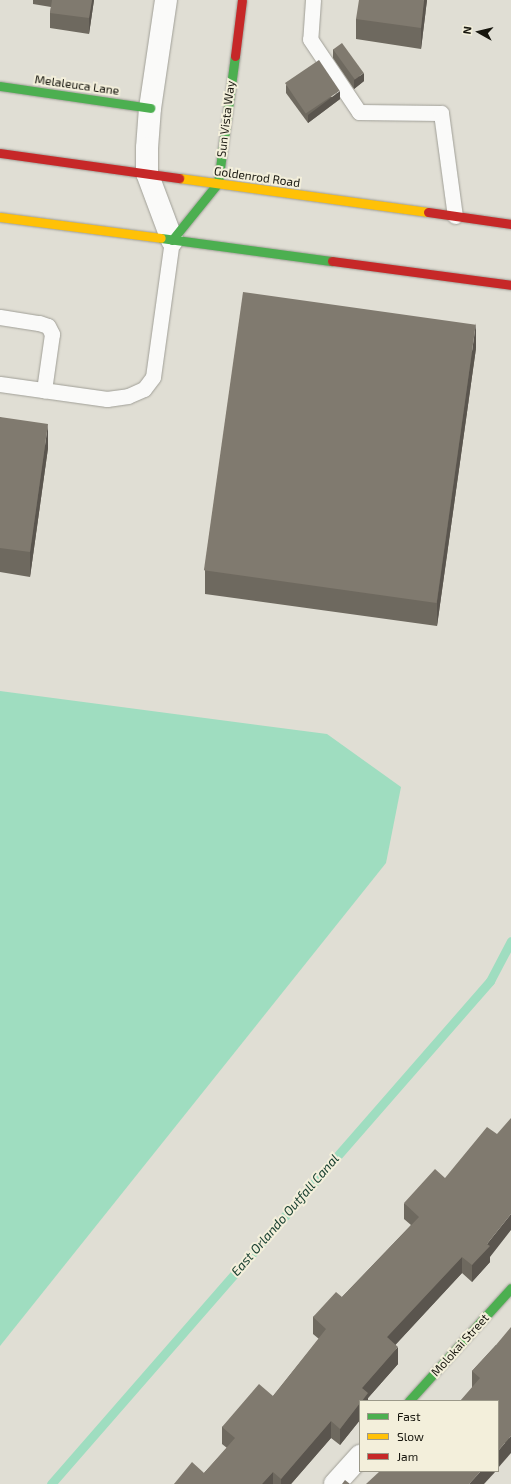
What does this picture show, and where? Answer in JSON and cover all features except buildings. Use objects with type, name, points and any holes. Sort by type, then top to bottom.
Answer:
[{"type":"main road","name":"Sun Vista Way","points":[[218,183],[242,0]]},
{"type":"main road","name":"Melaleuca Lane","points":[[0,86],[150,108]]},
{"type":"main road","name":"Goldenrod Road","points":[[0,153],[511,224]]},
{"type":"main road","points":[[172,240],[218,183]]},
{"type":"main road","points":[[0,217],[511,285]]},
{"type":"main road","name":"Molokai Street","points":[[410,1400],[511,1288]]},
{"type":"street","points":[[166,0],[150,108],[147,174],[172,240]]},
{"type":"street","points":[[335,1484],[359,1457]]},
{"type":"lane","points":[[313,0],[310,39],[359,112],[441,113],[455,216]]},
{"type":"lane","points":[[0,384],[106,399],[128,396],[144,389],[153,377],[172,240]]},
{"type":"lane","points":[[0,317],[39,322],[48,326],[52,334],[44,390]]},
{"type":"shaded area","points":[[0,691],[327,734],[401,787],[386,863],[0,1346]]},
{"type":"waterway","name":"East Orlando Outfall Canal","points":[[51,1484],[490,981],[511,941]]},
{"type":"traffic: fast","points":[[172,240],[218,183],[235,56]]},
{"type":"traffic: fast","points":[[0,86],[150,108]]},
{"type":"traffic: fast","points":[[161,238],[332,261]]},
{"type":"traffic: fast","points":[[410,1400],[511,1288]]},
{"type":"traffic: slow","points":[[179,178],[428,212]]},
{"type":"traffic: slow","points":[[0,217],[161,238]]},
{"type":"traffic: jam","points":[[235,56],[242,0]]},
{"type":"traffic: jam","points":[[0,153],[179,178]]},
{"type":"traffic: jam","points":[[428,212],[511,224]]},
{"type":"traffic: jam","points":[[332,261],[511,285]]}]
